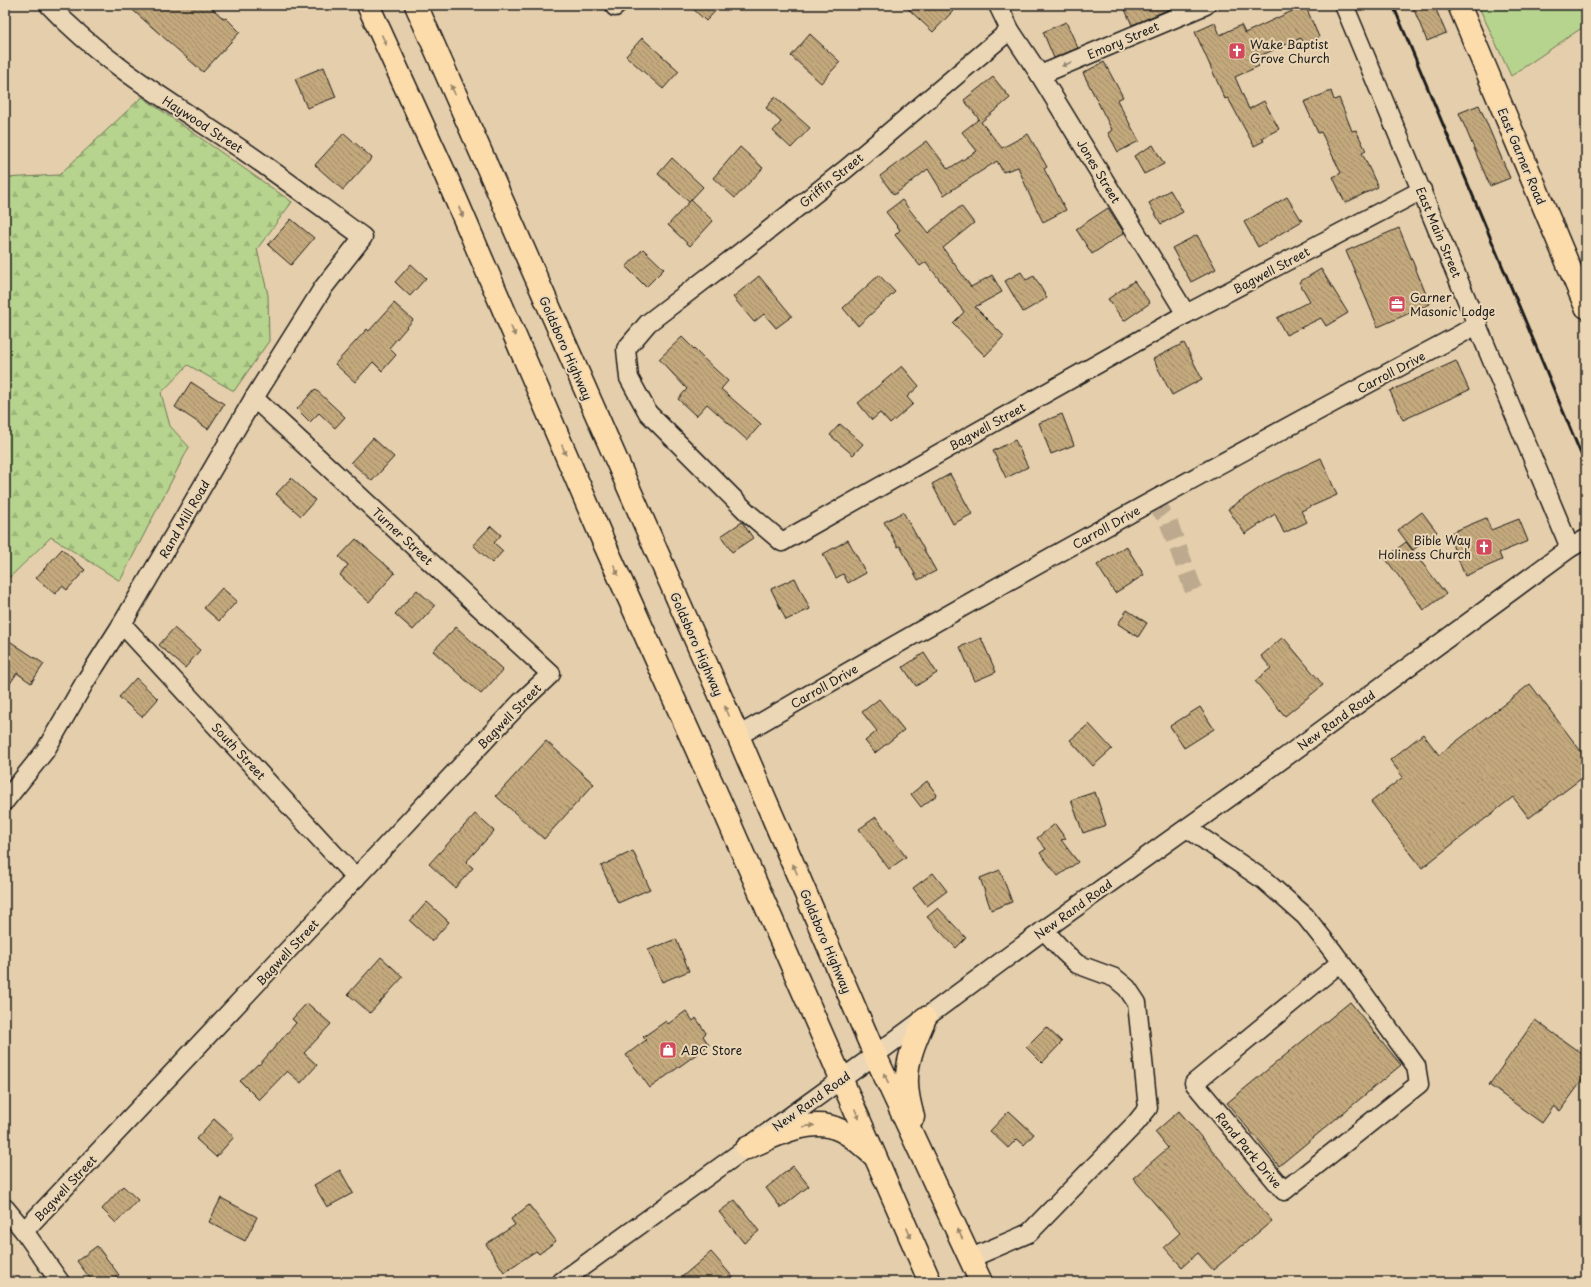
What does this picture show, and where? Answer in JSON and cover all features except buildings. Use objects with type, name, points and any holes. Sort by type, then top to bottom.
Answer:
[{"type":"main road","points":[[368,5],[446,176],[604,543],[726,815],[930,1282]]},
{"type":"main road","name":"Goldsboro Highway","points":[[416,5],[738,736],[875,1055],[982,1282]]},
{"type":"main road","name":"East Garner Road","points":[[1459,5],[1586,307]]},
{"type":"main road","points":[[920,1151],[907,1083],[910,1055],[925,1018]]},
{"type":"main road","points":[[746,1148],[796,1129],[823,1125],[834,1127],[848,1135],[875,1156]]},
{"type":"street","name":"Haywood Street","points":[[50,5],[63,19],[127,74],[248,154],[362,237]]},
{"type":"street","points":[[998,5],[1010,30]]},
{"type":"street","name":"Emory Street","points":[[1040,75],[1206,5]]},
{"type":"street","name":"East Main Street","points":[[1344,5],[1570,548]]},
{"type":"street","name":"Jones Street","points":[[1010,30],[1040,75],[1186,314]]},
{"type":"street","name":"Griffin Street","points":[[629,346],[648,323],[846,169],[1010,30]]},
{"type":"street","name":"Bagwell Street","points":[[629,346],[626,349],[629,378],[648,413],[748,513],[782,542],[1186,314],[1422,190]]},
{"type":"street","name":"Rand Mill Road","points":[[5,801],[45,751],[85,682],[122,624],[254,398],[323,288],[362,237]]},
{"type":"street","name":"Carroll Drive","points":[[738,736],[897,644],[1146,505],[1478,324]]},
{"type":"street","name":"Turner Street","points":[[254,398],[551,674]]},
{"type":"street","name":"New Rand Road","points":[[561,1282],[1570,548],[1586,539]]},
{"type":"street","name":"South Street","points":[[122,624],[356,878]]},
{"type":"street","name":"Bagwell Street","points":[[24,1231],[521,702],[551,674]]},
{"type":"street","name":"Rand Park Drive","points":[[1187,828],[1264,880],[1305,916],[1341,962],[1416,1066],[1419,1084],[1284,1191],[1194,1084],[1341,962]]},
{"type":"street","points":[[971,1258],[1029,1233],[1136,1123],[1148,1108],[1137,1002],[1127,988],[1115,978],[1077,964],[1044,930]]},
{"type":"street","points":[[5,1208],[24,1231],[60,1282]]},
{"type":"green space","points":[[1478,5],[1586,5],[1586,25],[1511,76]]},
{"type":"green space","points":[[142,97],[292,202],[257,249],[268,295],[269,341],[234,391],[188,365],[161,393],[170,426],[189,447],[120,581],[51,537],[10,577],[5,577],[5,178],[59,175]]},
{"type":"tunnel","points":[[1153,501],[1167,518],[1195,594]]},
{"type":"railway","points":[[1393,5],[1586,466]]},
{"type":"place","name":"Wake Baptist Grove Church","points":[[1237,51]]},
{"type":"place","name":"Garner Masonic Lodge","points":[[1397,304]]},
{"type":"place","name":"Bible Way Holiness Church","points":[[1484,547]]},
{"type":"place","name":"ABC Store","points":[[668,1050]]}]
